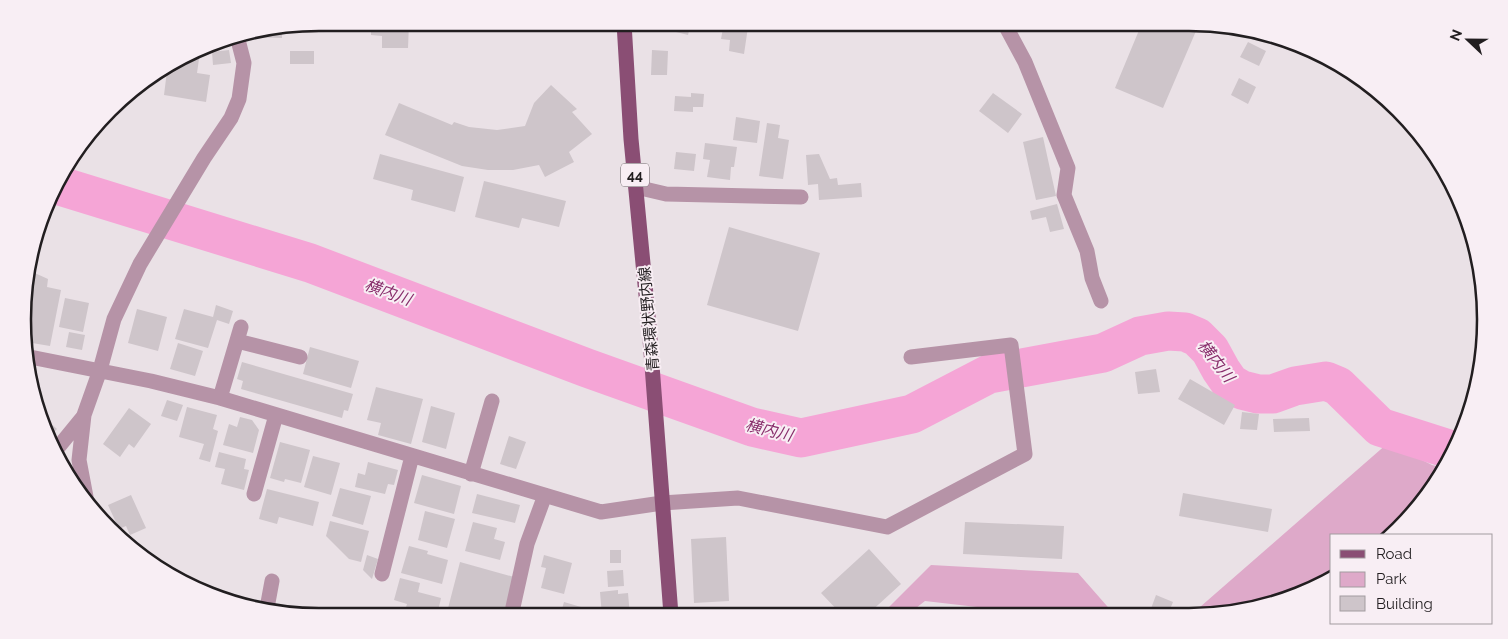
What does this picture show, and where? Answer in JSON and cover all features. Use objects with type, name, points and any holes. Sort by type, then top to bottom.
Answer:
[{"type":"main road","name":"青森環状野内線","points":[[625,31],[636,187],[650,326],[670,608]]},
{"type":"street","points":[[1009,31],[1025,62],[1068,168],[1064,195],[1087,251],[1092,278],[1101,301]]},
{"type":"street","points":[[84,485],[79,460],[84,415],[100,370],[114,319],[140,264],[230,118],[239,99],[244,63],[239,43]]},
{"type":"street","points":[[636,187],[666,194],[801,197]]},
{"type":"street","points":[[220,398],[241,327]]},
{"type":"street","points":[[237,342],[300,357]]},
{"type":"street","points":[[34,358],[100,370],[220,398],[601,512],[662,503],[738,498],[887,527],[1025,454],[1011,344],[911,357]]},
{"type":"street","points":[[471,474],[492,402]]},
{"type":"street","points":[[60,445],[84,415]]},
{"type":"street","points":[[254,494],[276,415]]},
{"type":"street","points":[[382,574],[412,456]]},
{"type":"street","points":[[513,608],[527,544],[545,496]]},
{"type":"street","points":[[268,603],[272,581]]},
{"type":"green space","points":[[1388,443],[1437,466],[1405,510],[1381,534],[1330,534],[1330,571],[1299,586],[1263,598],[1226,605],[1200,607]]},
{"type":"green space","points":[[931,565],[1078,573],[1109,608],[985,608],[925,601],[916,608],[888,608]]},
{"type":"building","points":[[327,31],[327,32],[301,32]]},
{"type":"building","points":[[371,31],[409,31],[408,48],[382,48],[382,36],[371,35]]},
{"type":"building","points":[[672,31],[689,31],[688,35]]},
{"type":"building","points":[[722,31],[747,31],[744,54],[729,51],[730,40],[721,39]]},
{"type":"building","points":[[1139,31],[1196,31],[1163,108],[1115,88]]},
{"type":"building","points":[[282,34],[282,38],[261,37]]},
{"type":"building","points":[[1248,42],[1266,51],[1259,66],[1240,57]]},
{"type":"building","points":[[229,50],[231,63],[213,65],[212,52]]},
{"type":"building","points":[[652,50],[668,51],[667,75],[651,75]]},
{"type":"building","points":[[290,51],[314,51],[314,64],[290,64]]},
{"type":"building","points":[[199,58],[197,73],[210,75],[206,102],[164,95],[166,75]]},
{"type":"building","points":[[1239,78],[1256,87],[1248,104],[1231,95]]},
{"type":"building","points":[[551,85],[577,109],[572,112],[592,134],[569,152],[574,162],[545,177],[539,165],[513,170],[488,170],[462,166],[385,135],[399,103],[452,125],[454,122],[469,127],[497,130],[525,126],[534,103]]},
{"type":"building","points":[[691,93],[704,94],[703,107],[693,107],[693,112],[674,111],[675,96],[691,97]]},
{"type":"building","points":[[993,93],[1022,114],[1008,133],[979,111]]},
{"type":"building","points":[[736,117],[760,121],[757,143],[733,140]]},
{"type":"building","points":[[767,123],[780,125],[778,138],[789,140],[783,179],[759,176]]},
{"type":"building","points":[[1043,137],[1056,196],[1036,200],[1023,142]]},
{"type":"building","points":[[705,143],[737,147],[734,167],[731,167],[730,180],[707,177],[710,160],[703,159]]},
{"type":"building","points":[[676,152],[696,154],[694,171],[674,169]]},
{"type":"building","points":[[380,154],[464,177],[455,212],[411,200],[413,190],[373,179]]},
{"type":"building","points":[[819,154],[830,179],[837,178],[838,185],[861,183],[862,197],[819,200],[818,184],[808,185],[806,155]]},
{"type":"building","points":[[484,181],[566,201],[559,227],[522,218],[519,228],[475,217]]},
{"type":"building","points":[[1057,204],[1064,229],[1050,232],[1046,217],[1032,220],[1030,211]]},
{"type":"building","points":[[729,227],[820,253],[798,331],[707,305]]},
{"type":"building","points":[[35,273],[48,279],[47,287],[61,290],[50,346],[33,343],[31,320]]},
{"type":"building","points":[[65,298],[89,303],[83,332],[59,327]]},
{"type":"building","points":[[216,305],[233,311],[229,324],[217,320],[208,348],[175,339],[184,309],[213,317]]},
{"type":"building","points":[[137,309],[167,317],[158,351],[128,343]]},
{"type":"building","points":[[69,332],[85,335],[82,350],[66,347]]},
{"type":"building","points":[[178,343],[203,351],[195,376],[170,369]]},
{"type":"building","points":[[310,347],[359,361],[351,388],[303,374]]},
{"type":"building","points":[[242,362],[353,394],[348,411],[344,410],[342,418],[241,389],[243,381],[237,379]]},
{"type":"building","points":[[1156,369],[1160,392],[1138,394],[1135,372]]},
{"type":"building","points":[[1190,379],[1235,405],[1224,425],[1178,399]]},
{"type":"building","points":[[376,387],[423,399],[411,444],[378,435],[381,423],[367,420]]},
{"type":"building","points":[[167,400],[183,405],[177,421],[161,416]]},
{"type":"building","points":[[431,406],[455,413],[446,449],[422,442]]},
{"type":"building","points":[[187,407],[217,415],[213,429],[218,431],[210,462],[199,459],[204,444],[179,437]]},
{"type":"building","points":[[129,408],[151,424],[134,448],[129,444],[120,457],[103,444]]},
{"type":"building","points":[[1242,412],[1259,414],[1257,430],[1240,429]]},
{"type":"building","points":[[240,417],[252,420],[259,430],[253,453],[223,445],[229,424],[237,427]]},
{"type":"building","points":[[1309,418],[1310,431],[1274,432],[1273,419]]},
{"type":"building","points":[[51,424],[57,429],[54,432]]},
{"type":"building","points":[[509,436],[526,442],[516,469],[500,464]]},
{"type":"building","points":[[280,442],[310,450],[301,483],[285,479],[284,482],[270,478]]},
{"type":"building","points":[[219,452],[246,459],[244,469],[249,470],[244,490],[221,484],[225,469],[215,467]]},
{"type":"building","points":[[313,456],[340,463],[331,495],[304,487]]},
{"type":"building","points":[[368,462],[398,470],[394,485],[388,484],[385,494],[355,487],[358,473],[365,475]]},
{"type":"building","points":[[422,475],[461,486],[454,514],[414,503]]},
{"type":"building","points":[[340,488],[371,496],[363,525],[332,516]]},
{"type":"building","points":[[267,489],[319,502],[313,526],[279,517],[277,524],[259,519]]},
{"type":"building","points":[[1183,493],[1272,509],[1268,532],[1179,516]]},
{"type":"building","points":[[477,494],[520,505],[515,523],[472,513]]},
{"type":"building","points":[[131,495],[146,528],[130,535],[126,526],[121,528],[116,523],[108,505]]},
{"type":"building","points":[[425,511],[455,519],[447,548],[418,540]]},
{"type":"building","points":[[330,521],[369,531],[361,562],[349,559],[326,536]]},
{"type":"building","points":[[473,522],[497,528],[494,539],[505,542],[500,560],[465,551]]},
{"type":"building","points":[[965,522],[1064,526],[1062,559],[963,554]]},
{"type":"building","points":[[726,537],[729,601],[694,603],[691,539]]},
{"type":"building","points":[[409,546],[428,551],[427,554],[448,560],[442,584],[401,573]]},
{"type":"building","points":[[869,549],[901,584],[875,608],[835,608],[821,593]]},
{"type":"building","points":[[610,550],[621,550],[621,563],[610,563]]},
{"type":"building","points":[[367,555],[378,559],[372,579],[363,570]]},
{"type":"building","points":[[544,555],[572,563],[564,594],[541,588],[546,568],[541,567]]},
{"type":"building","points":[[460,562],[514,577],[505,608],[448,608]]},
{"type":"building","points":[[623,570],[624,586],[608,587],[607,571]]},
{"type":"building","points":[[400,578],[420,583],[418,592],[441,598],[439,608],[406,608],[407,604],[394,600]]},
{"type":"building","points":[[618,590],[618,594],[628,593],[629,608],[601,608],[600,592]]},
{"type":"building","points":[[1156,595],[1173,602],[1170,608],[1151,608]]},
{"type":"building","points":[[564,602],[581,607],[581,608],[562,608]]},
{"type":"waterway","name":"横内川","points":[[64,187],[310,263],[587,368],[752,427],[801,438],[912,414],[989,374],[1103,353],[1140,336],[1168,331],[1185,332],[1197,337],[1210,350],[1230,383],[1242,390],[1258,394],[1273,394],[1295,386],[1326,381],[1338,386],[1380,427],[1446,448]]}]
